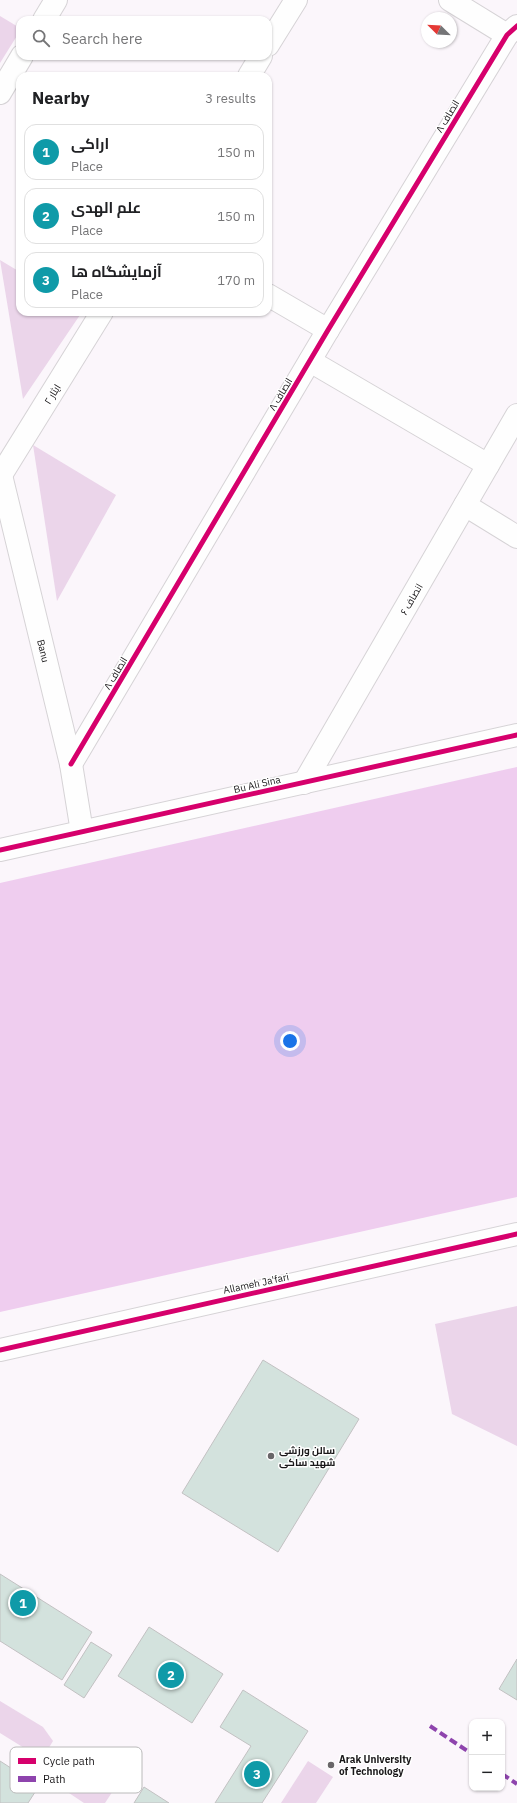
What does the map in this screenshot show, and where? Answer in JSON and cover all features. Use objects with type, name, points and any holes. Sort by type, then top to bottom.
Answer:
[{"type":"street","points":[[46,16],[56,0]]},
{"type":"street","points":[[272,39],[296,0]]},
{"type":"street","points":[[450,0],[512,30]]},
{"type":"street","name":"انصاف ۸","points":[[72,764],[310,360],[512,30]]},
{"type":"street","points":[[0,93],[20,60]]},
{"type":"street","points":[[251,72],[259,60]]},
{"type":"street","points":[[272,297],[328,330]]},
{"type":"street","name":"ایثار ۲","points":[[0,473],[99,316]]},
{"type":"street","points":[[310,360],[488,465]]},
{"type":"street","name":"انصاف ۶","points":[[304,783],[517,415]]},
{"type":"street","name":"Banu","points":[[0,473],[72,764],[82,832]]},
{"type":"street","points":[[465,505],[517,537]]},
{"type":"street","name":"Bu Ali Sina","points":[[0,850],[517,735]]},
{"type":"street","name":"Allameh Ja'fari","points":[[0,1350],[517,1234]]},
{"type":"shaded area","points":[[0,16],[16,26],[16,37],[0,63]]},
{"type":"shaded area","points":[[0,260],[16,270],[16,316],[79,316],[23,399]]},
{"type":"shaded area","points":[[33,445],[116,495],[57,601]]},
{"type":"shaded area","points":[[517,767],[517,1197],[0,1312],[0,883]]},
{"type":"shaded area","points":[[517,1306],[517,1446],[452,1414],[435,1324]]},
{"type":"shaded area","points":[[0,1701],[43,1727],[53,1741],[49,1747],[23,1747],[0,1733]]},
{"type":"shaded area","points":[[308,1761],[333,1777],[316,1803],[281,1803]]},
{"type":"shaded area","points":[[69,1793],[112,1793],[105,1803],[84,1803]]},
{"type":"building","name":"سالن ورزشی شهید ساکی","points":[[263,1360],[359,1419],[278,1552],[182,1493]]},
{"type":"building","points":[[0,1574],[92,1632],[62,1680],[0,1641]]},
{"type":"building","points":[[149,1627],[223,1674],[192,1723],[118,1676]]},
{"type":"building","points":[[91,1642],[112,1655],[84,1698],[64,1685]]},
{"type":"building","points":[[517,1659],[517,1700],[499,1689]]},
{"type":"building","points":[[243,1690],[308,1731],[262,1803],[215,1803],[251,1746],[220,1727]]},
{"type":"building","points":[[0,1761],[10,1767],[10,1793],[34,1793],[28,1803],[0,1803]]},
{"type":"building","points":[[144,1787],[169,1803],[134,1803],[140,1793],[142,1793]]},
{"type":"marked path","points":[[430,1726],[469,1752]]},
{"type":"marked path","points":[[505,1776],[517,1784]]},
{"type":"cycle path","points":[[71,764],[328,330],[507,35],[517,26]]},
{"type":"cycle path","points":[[0,850],[517,735]]},
{"type":"cycle path","points":[[0,1350],[517,1234]]},
{"type":"place","name":"سالن ورزشی شهید ساکی","points":[[271,1456]]},
{"type":"place","name":"اراکی","points":[[23,1603]]},
{"type":"place","name":"علم الهدی","points":[[171,1675]]},
{"type":"place","name":"Arak University of Technology","points":[[331,1765]]},
{"type":"place","name":"آزمایشگاه ها","points":[[257,1774]]}]
